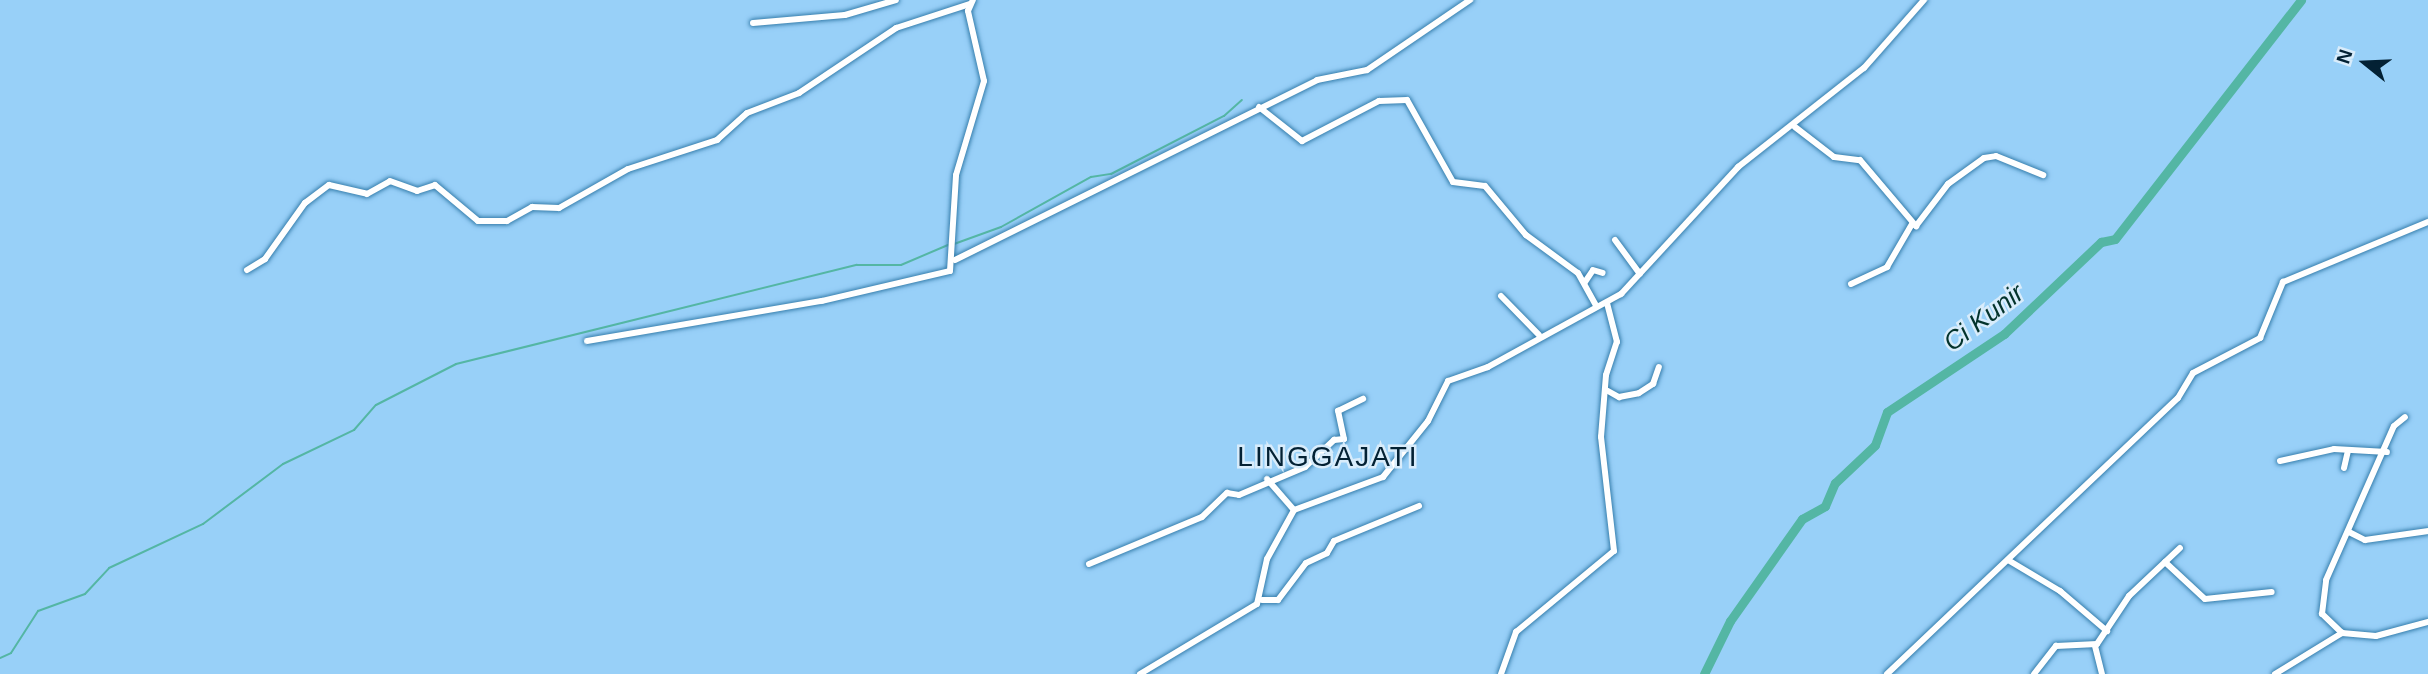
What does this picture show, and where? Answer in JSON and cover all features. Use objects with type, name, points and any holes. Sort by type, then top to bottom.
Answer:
[{"type":"street","points":[[753,23],[845,15],[896,0]]},
{"type":"street","points":[[587,341],[822,301],[946,273],[955,260],[1259,107],[1321,78],[1371,67],[1471,0]]},
{"type":"street","points":[[1262,600],[1266,559],[1294,510],[1377,481],[1428,421],[1448,381],[1488,367],[1539,335],[1607,303],[1640,274],[1738,167],[1795,127],[1864,68],[1924,0]]},
{"type":"street","points":[[247,270],[265,259],[305,203],[329,185],[367,194],[390,181],[417,191],[435,186],[478,221],[513,219],[533,207],[559,208],[628,169],[717,140],[747,113],[799,93],[896,28],[971,2],[984,81],[956,175],[952,239],[955,260]]},
{"type":"street","points":[[1259,107],[1303,141],[1379,100],[1407,100],[1453,182],[1485,186],[1526,235],[1585,282],[1596,306]]},
{"type":"street","points":[[1795,127],[1832,156],[1860,160],[1912,224],[1919,225],[1948,184],[1984,158],[1996,156],[2043,175]]},
{"type":"street","points":[[1887,674],[2178,398],[2193,373],[2260,338],[2283,282],[2428,222]]},
{"type":"street","points":[[1851,284],[1887,267],[1912,224]]},
{"type":"street","points":[[1615,240],[1640,274]]},
{"type":"street","points":[[1585,282],[1592,270],[1603,274]]},
{"type":"street","points":[[1501,296],[1539,335]]},
{"type":"street","points":[[1501,674],[1516,632],[1614,551],[1601,437],[1617,335],[1607,303]]},
{"type":"street","points":[[1608,391],[1619,397],[1639,393],[1653,384],[1659,367]]},
{"type":"street","points":[[1089,564],[1199,519],[1227,493],[1239,495],[1267,479],[1298,470],[1334,440],[1344,439],[1339,411],[1363,398]]},
{"type":"street","points":[[2405,417],[2394,426],[2387,452],[2326,580],[2321,607],[2327,623],[2342,633],[2376,636],[2428,622]]},
{"type":"street","points":[[2280,461],[2348,450],[2387,452]]},
{"type":"street","points":[[2344,468],[2348,450]]},
{"type":"street","points":[[1267,479],[1294,510]]},
{"type":"street","points":[[1140,674],[1262,600],[1278,600],[1306,563],[1327,553],[1334,541],[1419,506]]},
{"type":"street","points":[[2349,532],[2365,540],[2428,531]]},
{"type":"street","points":[[2095,646],[2129,596],[2180,548]]},
{"type":"street","points":[[2008,560],[2060,591],[2107,631]]},
{"type":"street","points":[[2165,562],[2205,598],[2272,592]]},
{"type":"street","points":[[2275,674],[2342,633]]},
{"type":"street","points":[[2034,674],[2056,646],[2095,646]]},
{"type":"street","points":[[2095,646],[2102,674]]},
{"type":"street","points":[[2290,666],[2294,674]]},
{"type":"waterway","name":"Ci Kunir","points":[[1704,674],[1730,621],[1802,519],[1825,506],[1835,483],[1875,445],[1887,412],[2004,334],[2101,242],[2115,239],[2301,0]]},
{"type":"waterway","points":[[954,244],[1001,227],[1091,177],[1111,174],[1224,116],[1242,100]]},
{"type":"waterway","points":[[0,658],[11,653],[38,611],[85,594],[109,568],[203,524],[283,464],[354,430],[376,405],[456,364],[857,265],[901,265],[948,245]]},
{"type":"district","name":"LINGGAJATI","points":[[1328,457]]}]
